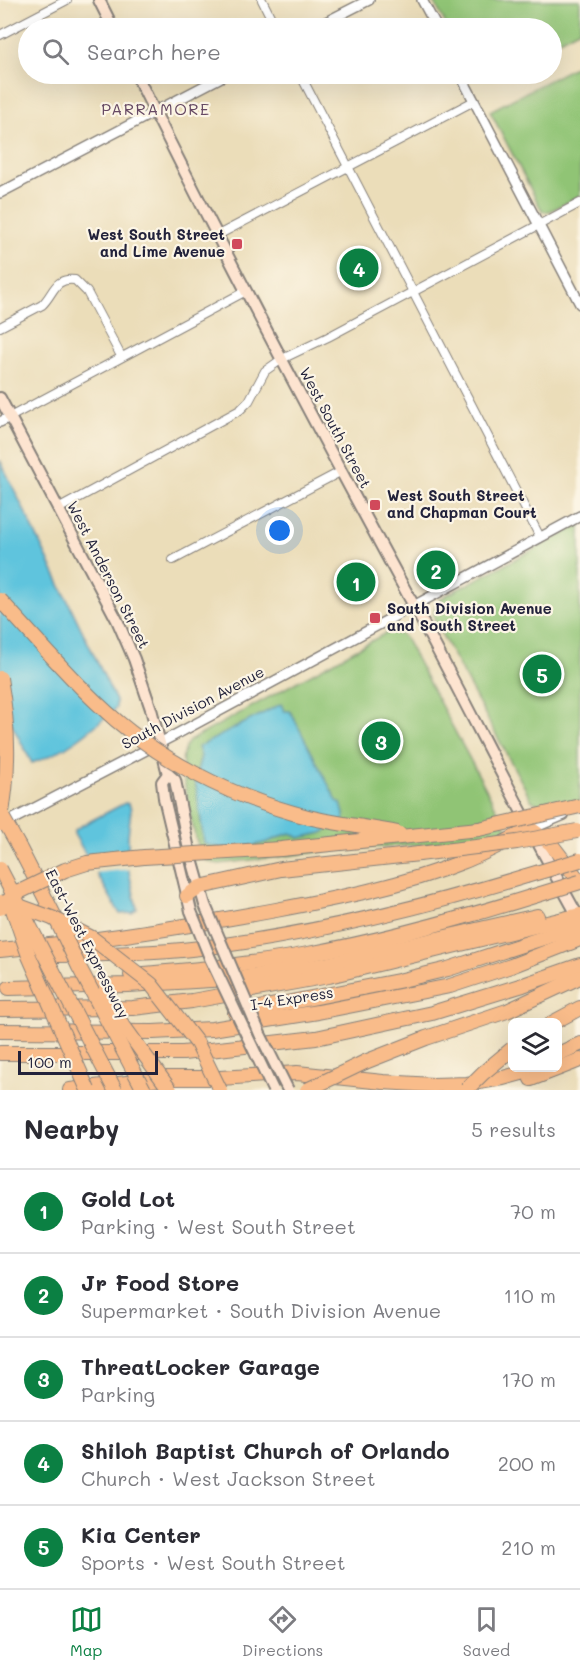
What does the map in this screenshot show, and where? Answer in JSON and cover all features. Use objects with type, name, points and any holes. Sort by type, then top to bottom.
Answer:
[{"type":"highway","points":[[0,600],[97,704],[174,762],[214,783],[274,807],[310,817],[414,836]]},
{"type":"highway","points":[[0,678],[8,724],[8,747],[0,825]]},
{"type":"highway","points":[[0,908],[17,894],[44,880],[64,870],[87,863],[144,857],[281,849],[479,829],[580,807]]},
{"type":"highway","name":"East-West Expressway","points":[[0,813],[144,1090]]},
{"type":"highway","points":[[0,950],[146,934],[368,892],[460,863],[531,829],[551,844],[580,882],[453,920],[309,954],[250,963],[4,988]]},
{"type":"highway","points":[[187,896],[200,887],[281,869],[518,842],[578,831]]},
{"type":"highway","points":[[0,956],[131,954],[185,950],[296,933],[448,900],[580,860]]},
{"type":"highway","points":[[0,869],[115,1090]]},
{"type":"highway","points":[[0,873],[29,956],[88,1090]]},
{"type":"highway","points":[[0,902],[22,907],[51,918],[92,938],[151,984],[198,1043],[220,1090]]},
{"type":"highway","points":[[4,988],[128,985],[244,978],[324,966],[578,917]]},
{"type":"highway","points":[[0,1009],[133,1008],[192,1001],[329,976],[578,917]]},
{"type":"highway","points":[[235,1013],[448,969],[578,917]]},
{"type":"highway","name":"I-4 Express","points":[[0,1030],[153,1032],[212,1029],[318,1012],[450,986],[580,939]]},
{"type":"highway","points":[[307,1090],[365,1062],[426,1038],[507,1011],[573,976],[580,965]]},
{"type":"highway","points":[[79,967],[122,1021],[170,1090]]},
{"type":"highway","points":[[0,1053],[183,1053],[316,1038],[432,1013],[496,994],[573,976]]},
{"type":"highway","points":[[561,1018],[580,1008]]},
{"type":"highway","points":[[562,1052],[580,1044]]},
{"type":"highway","points":[[466,1090],[508,1053]]},
{"type":"highway","points":[[562,1060],[580,1053]]},
{"type":"highway","points":[[485,1090],[531,1079],[580,1060]]},
{"type":"highway","points":[[439,1088],[448,1079],[485,1076],[508,1071]]},
{"type":"highway","points":[[70,1090],[167,1078],[220,1078],[297,1073],[439,1088],[523,1072]]},
{"type":"main road","points":[[99,0],[108,18]]},
{"type":"main road","name":"West South Street","points":[[141,84],[340,472],[578,917]]},
{"type":"main road","name":"West Anderson Street","points":[[0,398],[5,419],[58,509],[117,620],[134,659],[151,709],[168,774],[175,780],[188,845],[205,905],[250,1010],[288,1090]]},
{"type":"main road","name":"West Anderson Street","points":[[168,774],[162,782],[164,798],[191,911],[235,1013],[273,1090]]},
{"type":"street","points":[[33,18],[67,0]]},
{"type":"street","points":[[262,0],[271,18]]},
{"type":"street","points":[[334,18],[369,0]]},
{"type":"street","points":[[422,0],[432,18]]},
{"type":"street","points":[[0,35],[18,26]]},
{"type":"street","points":[[0,193],[208,84]]},
{"type":"street","points":[[305,84],[540,537]]},
{"type":"street","points":[[465,84],[580,304]]},
{"type":"street","points":[[218,235],[474,101]]},
{"type":"street","points":[[58,509],[240,410],[249,401],[266,371],[282,359],[415,292],[580,203]]},
{"type":"street","points":[[0,327],[42,304],[47,300],[52,289],[62,280],[75,280],[87,292],[121,356]]},
{"type":"street","points":[[5,419],[246,291]]},
{"type":"street","points":[[173,560],[340,472]]},
{"type":"street","points":[[414,607],[580,516]]},
{"type":"street","name":"South Division Avenue","points":[[0,825],[414,607]]},
{"type":"street","points":[[531,829],[580,807]]},
{"type":"green space","points":[[433,0],[580,0],[580,29],[562,39],[562,18],[443,18]]},
{"type":"green space","points":[[580,64],[580,196],[548,212],[543,211],[540,207],[490,111],[542,84],[562,84],[562,73]]},
{"type":"green space","points":[[580,525],[580,801],[546,808],[532,801],[436,624],[434,611],[438,602],[445,596]]},
{"type":"green space","points":[[386,633],[401,634],[405,638],[510,834],[418,845],[349,848],[219,864],[206,860],[197,841],[186,791],[183,754],[189,741]]},
{"type":"water","points":[[0,460],[116,701],[116,708],[77,740],[44,759],[32,763],[0,702]]},
{"type":"water","points":[[281,704],[284,711],[290,711],[337,801],[341,803],[344,821],[322,833],[299,838],[291,833],[249,846],[218,848],[204,843],[195,779],[201,756],[198,747]]},
{"type":"water","points":[[125,803],[129,804],[131,809],[128,836],[129,872],[137,909],[132,913],[120,914],[74,834],[75,830],[81,826]]},
{"type":"pier","points":[[132,855],[132,869],[93,873],[85,860]]},
{"type":"place","name":"West South Street and Lime Avenue","points":[[237,244]]},
{"type":"place","name":"Shiloh Baptist Church of Orlando","points":[[359,268]]},
{"type":"place","name":"West South Street and Chapman Court","points":[[375,505]]},
{"type":"place","name":"Jr Food Store","points":[[436,570]]},
{"type":"place","name":"Gold Lot","points":[[356,582]]},
{"type":"place","name":"South Division Avenue and South Street","points":[[375,618]]},
{"type":"place","name":"Kia Center","points":[[542,674]]},
{"type":"place","name":"ThreatLocker Garage","points":[[381,741]]},
{"type":"district","name":"PARRAMORE","points":[[156,109]]}]
